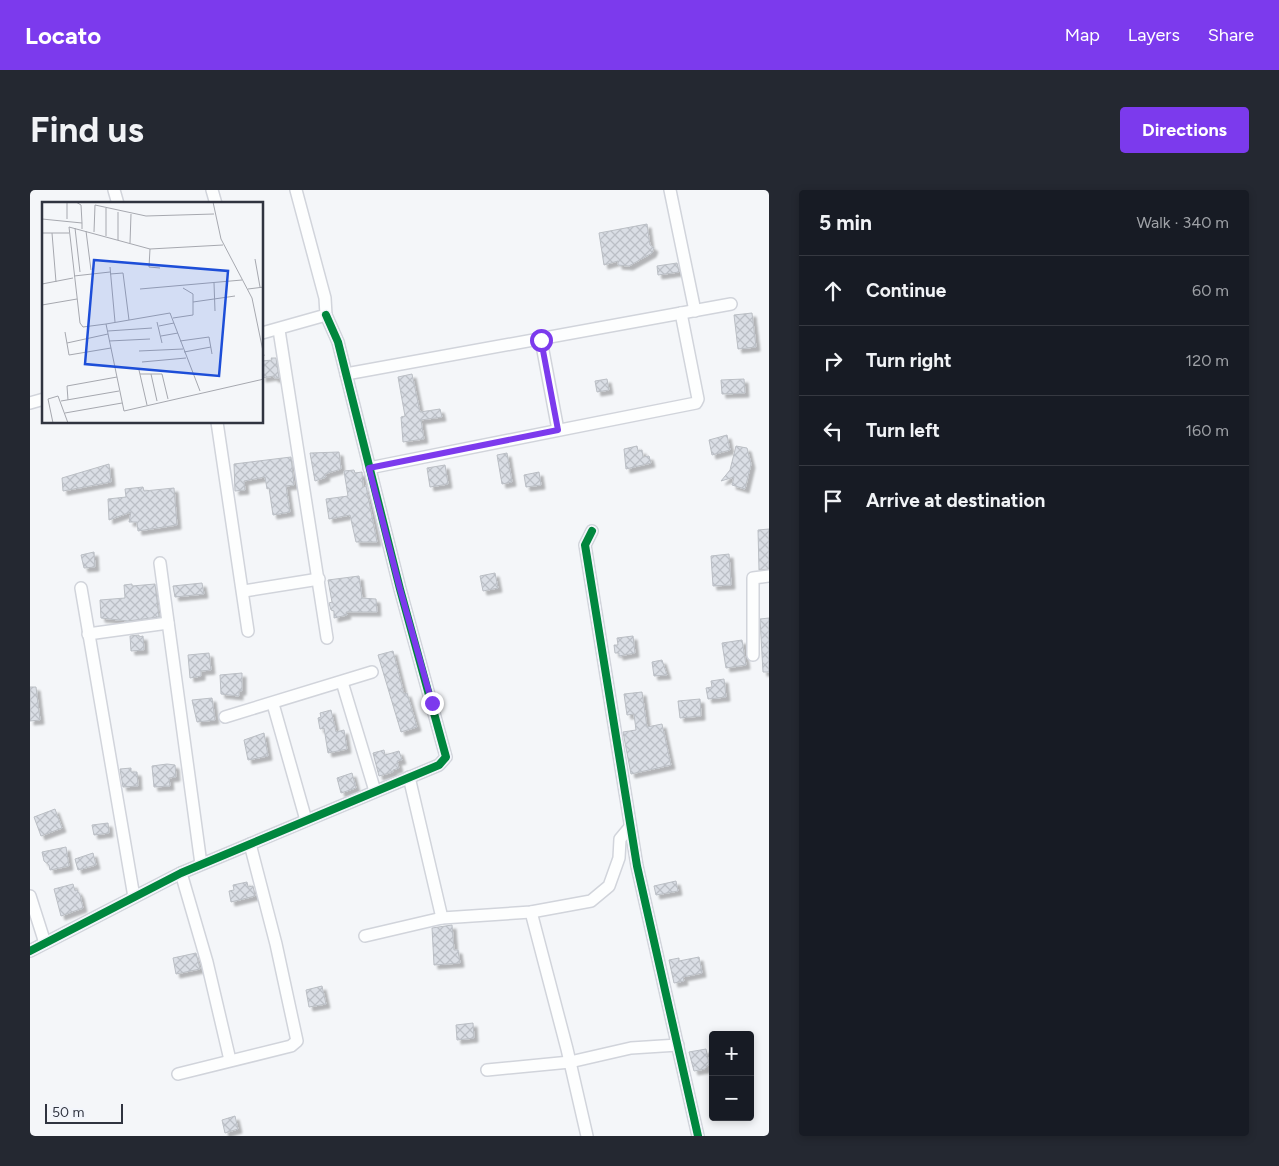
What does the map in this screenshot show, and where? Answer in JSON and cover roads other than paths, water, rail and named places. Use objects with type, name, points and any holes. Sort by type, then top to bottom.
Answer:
[{"type":"street","points":[[30,951],[180,873],[439,765],[446,757],[369,468],[338,342],[326,315],[325,298],[296,190]]},
{"type":"street","points":[[670,190],[695,311]]},
{"type":"street","points":[[346,374],[731,304]]},
{"type":"street","points":[[369,468],[696,403],[698,399],[681,313]]},
{"type":"street","points":[[264,333],[279,330],[326,315]]},
{"type":"street","points":[[279,330],[327,638]]},
{"type":"street","points":[[541,340],[558,430]]},
{"type":"street","points":[[217,424],[244,591],[248,631]]},
{"type":"street","points":[[592,531],[585,545],[637,866],[698,1136]]},
{"type":"street","points":[[160,563],[201,864]]},
{"type":"street","points":[[753,655],[753,578],[769,576]]},
{"type":"street","points":[[244,591],[319,578]]},
{"type":"street","points":[[81,588],[134,897]]},
{"type":"street","points":[[88,634],[168,623]]},
{"type":"street","points":[[226,717],[372,672]]},
{"type":"street","points":[[342,682],[375,791]]},
{"type":"street","points":[[273,704],[306,820]]},
{"type":"street","points":[[409,778],[442,918]]},
{"type":"street","points":[[365,936],[442,918],[531,912],[591,901],[609,886],[615,872],[622,834],[630,826]]},
{"type":"street","points":[[178,1074],[291,1046],[296,1040],[276,944],[250,844]]},
{"type":"street","points":[[180,873],[207,962],[230,1060]]},
{"type":"street","points":[[30,896],[45,943]]},
{"type":"street","points":[[531,912],[587,1136]]},
{"type":"street","points":[[487,1070],[570,1062],[631,1048],[678,1044]]}]
